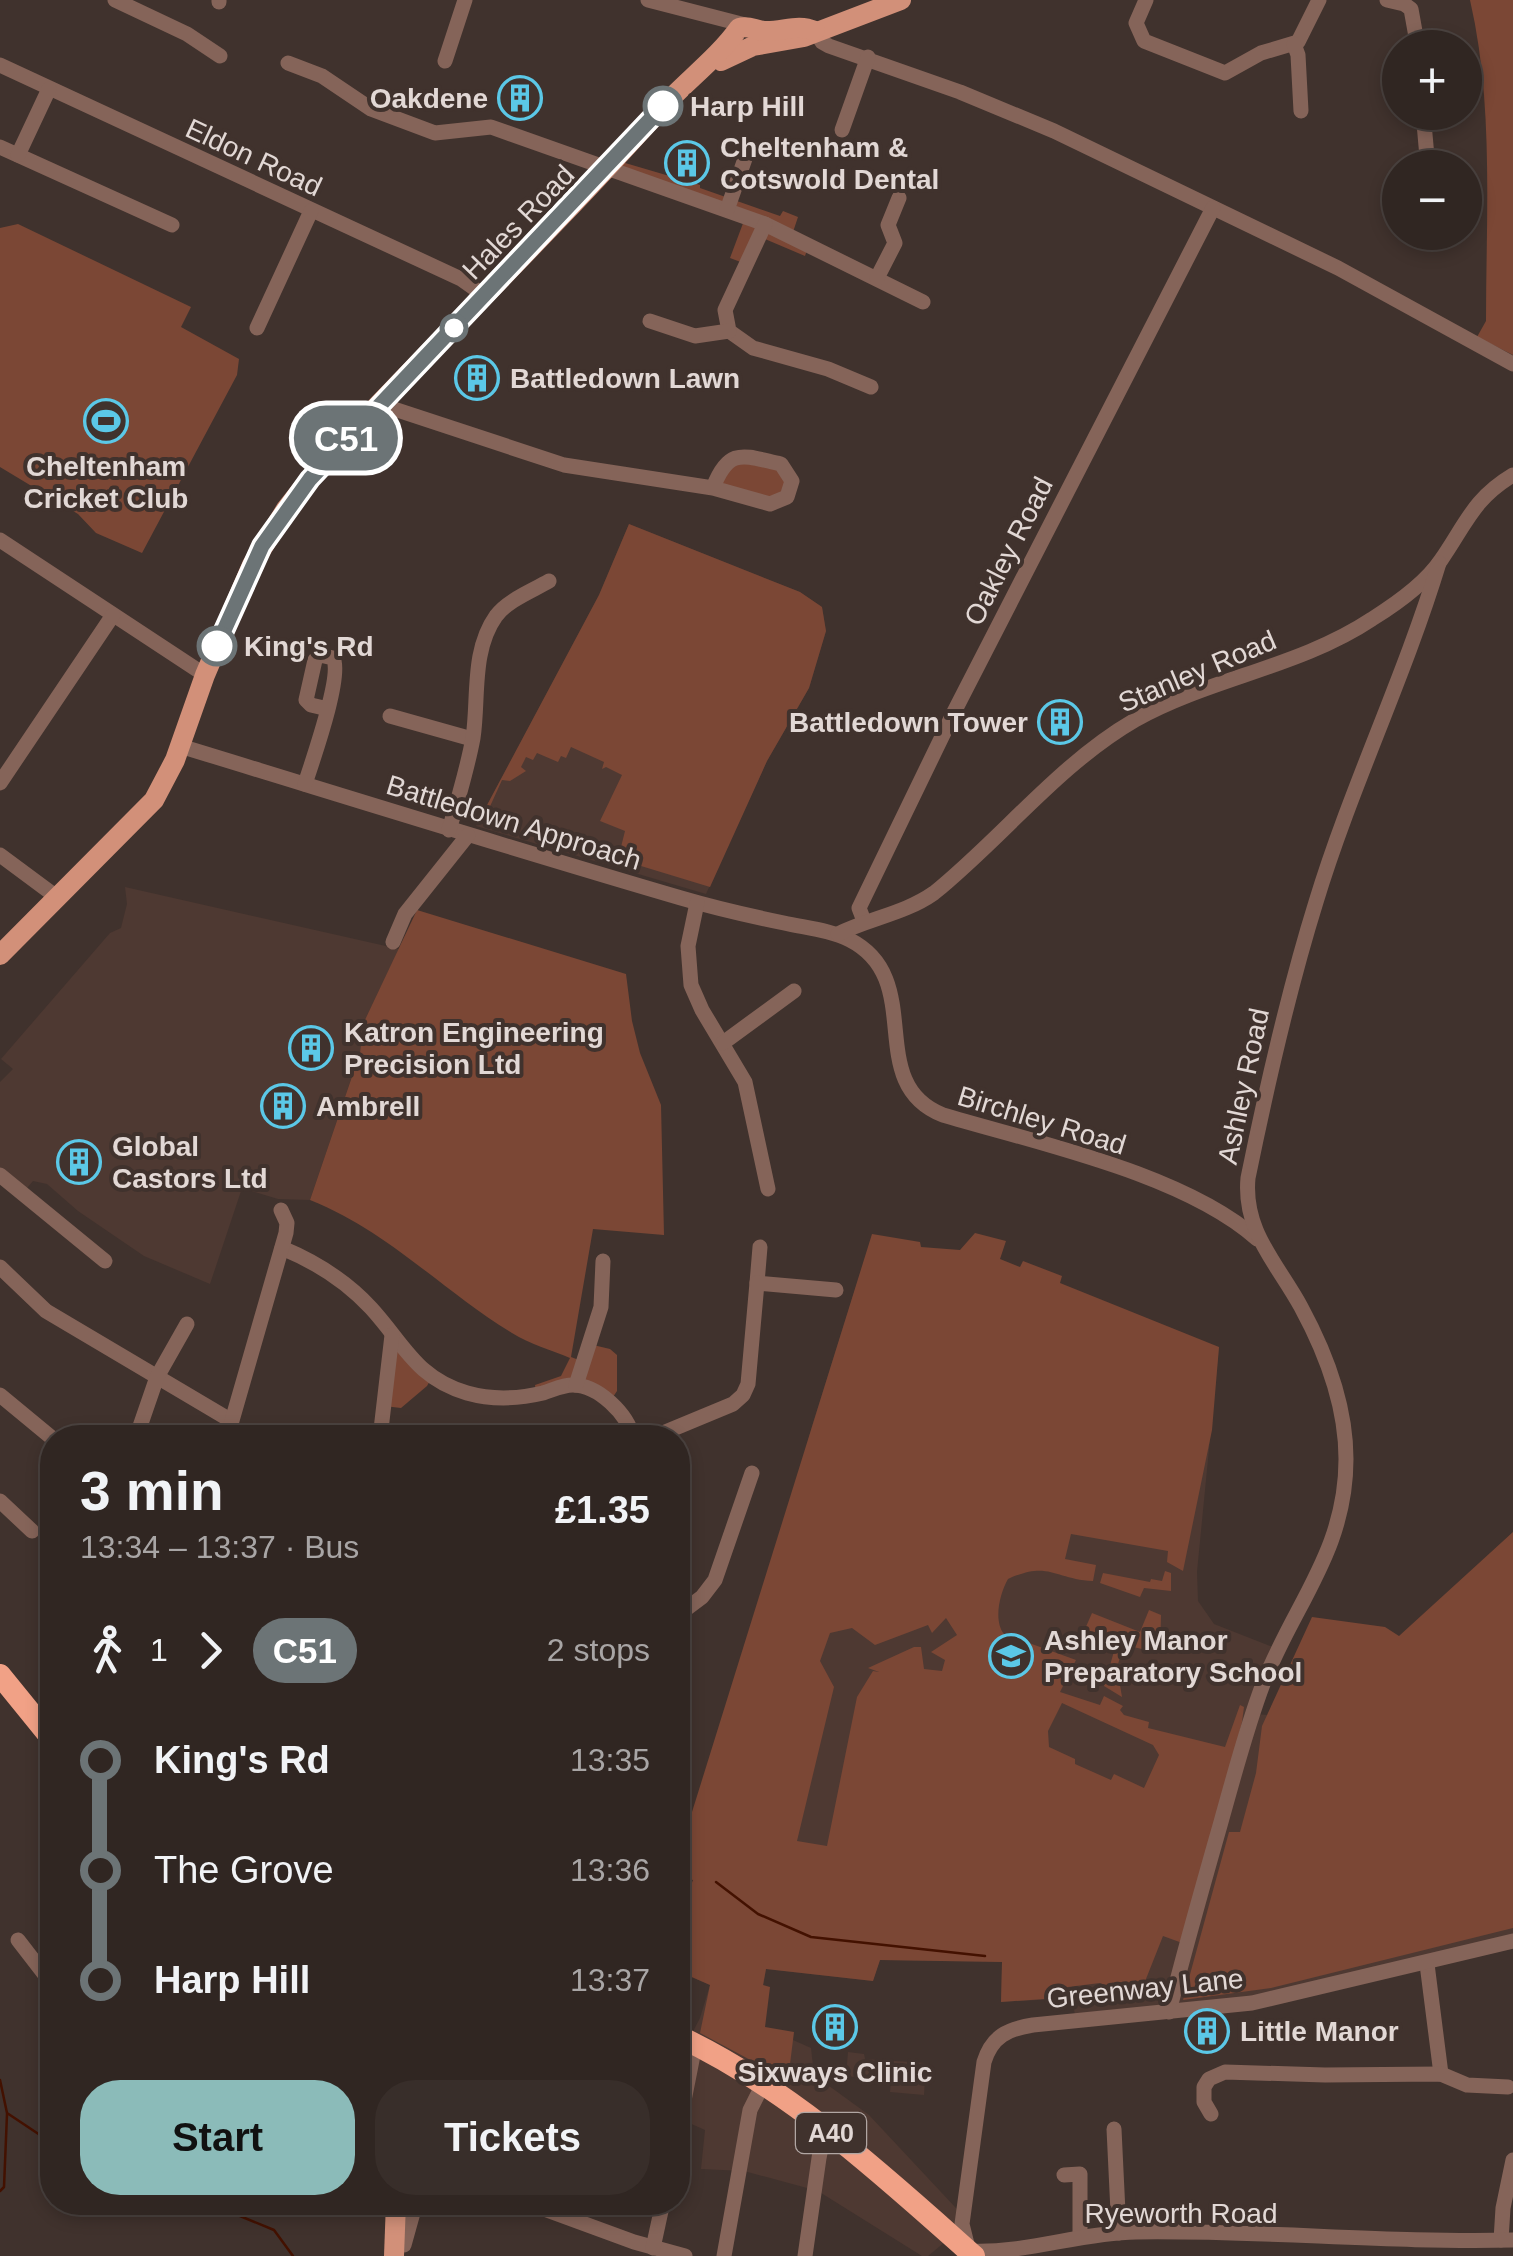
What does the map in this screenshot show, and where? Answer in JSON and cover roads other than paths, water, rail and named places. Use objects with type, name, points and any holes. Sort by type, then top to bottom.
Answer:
[{"type":"highway","points":[[0,1675],[40,1723]]},
{"type":"highway","name":"A40","points":[[690,2043],[830,2132],[970,2254]]},
{"type":"main road","points":[[744,37],[804,37],[901,0]]},
{"type":"main road","name":"Hales Road","points":[[0,956],[144,812],[162,787],[242,584],[276,524],[310,479],[678,90],[744,37]]},
{"type":"main road","points":[[398,2215],[402,2251]]},
{"type":"street","points":[[114,0],[187,34],[220,56]]},
{"type":"street","points":[[445,62],[466,0]]},
{"type":"street","points":[[1146,0],[1136,23],[1144,41],[1220,73],[1232,71],[1267,50],[1294,44],[1304,35],[1319,0]]},
{"type":"street","points":[[1387,0],[1404,4],[1414,13],[1416,30]]},
{"type":"street","points":[[653,1],[718,20],[744,37]]},
{"type":"street","points":[[816,31],[829,46],[1054,131],[1409,305],[1513,364]]},
{"type":"street","points":[[1294,44],[1301,111]]},
{"type":"street","points":[[842,130],[868,58]]},
{"type":"street","points":[[288,63],[322,76],[370,108],[435,133],[490,127],[728,210],[765,224],[923,302]]},
{"type":"street","name":"Eldon Road","points":[[0,66],[460,279],[485,296]]},
{"type":"street","points":[[18,155],[49,89]]},
{"type":"street","points":[[0,147],[172,226]]},
{"type":"street","points":[[728,210],[747,153]]},
{"type":"street","points":[[877,278],[895,243],[888,225],[899,198]]},
{"type":"street","name":"Oakley Road","points":[[864,921],[859,908],[952,714],[1214,208]]},
{"type":"street","points":[[257,328],[311,211]]},
{"type":"street","points":[[765,224],[725,310],[729,330],[754,348],[828,368],[861,388]]},
{"type":"street","points":[[650,321],[695,336],[729,330]]},
{"type":"street","points":[[379,404],[564,465],[713,488],[770,504],[788,496],[792,480],[782,464],[737,456],[725,463],[713,488]]},
{"type":"street","name":"Stanley Road","points":[[838,934],[864,921],[899,912],[934,893],[1069,770],[1134,721],[1372,620],[1439,563],[1472,508],[1490,488],[1513,475]]},
{"type":"street","points":[[0,540],[204,675]]},
{"type":"street","name":"Ashley Road","points":[[1169,2012],[1254,1712],[1278,1649],[1328,1556],[1345,1481],[1345,1437],[1331,1376],[1300,1306],[1257,1239],[1246,1194],[1287,1002],[1317,899],[1439,563]]},
{"type":"street","points":[[450,830],[478,704],[477,670],[494,620],[505,607],[548,581]]},
{"type":"street","points":[[1412,589],[1428,599]]},
{"type":"street","points":[[0,783],[113,615]]},
{"type":"street","points":[[305,784],[328,709]]},
{"type":"street","points":[[390,716],[472,739]]},
{"type":"street","name":"Battledown Approach","points":[[180,746],[697,903],[838,934]]},
{"type":"street","points":[[394,942],[405,914],[468,836]]},
{"type":"street","points":[[0,855],[58,898]]},
{"type":"street","points":[[697,903],[688,946],[691,985],[750,1095],[768,1189]]},
{"type":"street","name":"Birchley Road","points":[[838,934],[864,949],[888,979],[902,1072],[911,1093],[922,1104],[943,1116],[1152,1182],[1223,1214],[1257,1239]]},
{"type":"street","points":[[723,1043],[794,991]]},
{"type":"street","points":[[0,1175],[106,1262]]},
{"type":"street","points":[[1223,1214],[1246,1194]]},
{"type":"street","points":[[229,1425],[288,1228],[281,1210]]},
{"type":"street","points":[[682,1425],[733,1404],[744,1395],[760,1246]]},
{"type":"street","points":[[282,1248],[341,1281],[364,1300],[391,1342],[418,1368],[454,1388],[516,1398],[576,1385],[594,1392],[622,1414],[627,1425]]},
{"type":"street","points":[[576,1385],[601,1307],[603,1262]]},
{"type":"street","points":[[0,1267],[46,1311],[230,1420]]},
{"type":"street","points":[[758,1283],[836,1290]]},
{"type":"street","points":[[140,1425],[157,1377],[187,1324]]},
{"type":"street","points":[[382,1425],[391,1342]]},
{"type":"street","points":[[387,1381],[403,1371],[418,1368]]},
{"type":"street","points":[[0,1395],[40,1428]]},
{"type":"street","points":[[690,1606],[715,1580],[752,1473]]},
{"type":"street","points":[[0,1501],[32,1531]]},
{"type":"street","points":[[18,1940],[40,1968]]},
{"type":"street","name":"Greenway Lane","points":[[970,2254],[962,2224],[972,2136],[984,2062],[994,2042],[1006,2031],[1252,2004],[1513,1941]]},
{"type":"street","points":[[1427,1964],[1441,2074]]},
{"type":"street","points":[[1210,2114],[1204,2102],[1204,2087],[1209,2079],[1225,2072],[1441,2074],[1467,2085],[1508,2087]]},
{"type":"street","points":[[724,2256],[750,2110],[762,2086]]},
{"type":"street","points":[[1114,2129],[1119,2233]]},
{"type":"street","points":[[805,2256],[822,2143],[830,2132]]},
{"type":"street","name":"Ryeworth Road","points":[[970,2254],[1000,2253],[1080,2236],[1119,2233],[1336,2248],[1480,2248],[1507,2240],[1502,2208],[1513,2160]]},
{"type":"street","points":[[1064,2175],[1080,2174],[1080,2236]]},
{"type":"street","points":[[402,2251],[412,2215]]},
{"type":"street","points":[[555,2215],[632,2249],[654,2248],[686,2256]]},
{"type":"street","points":[[654,2248],[660,2215]]},
{"type":"waterway","points":[[716,1882],[758,1914],[811,1937],[985,1956]]},
{"type":"waterway","points":[[0,2080],[7,2113],[40,2135]]},
{"type":"waterway","points":[[0,2191],[4,2187],[7,2114]]},
{"type":"waterway","points":[[238,2215],[274,2230],[293,2256]]},
{"type":"place","name":"Oakdene","points":[[520,98]]},
{"type":"place","name":"Harp Hill","points":[[663,106]]},
{"type":"place","name":"Cheltenham & Cotswold Dental","points":[[687,163]]},
{"type":"place","name":"Battledown Lawn","points":[[477,378]]},
{"type":"place","name":"Cheltenham Cricket Club","points":[[106,421]]},
{"type":"place","name":"King's Rd","points":[[217,646]]},
{"type":"place","name":"Battledown Tower","points":[[1060,722]]},
{"type":"place","name":"Katron Engineering Precision Ltd","points":[[311,1048]]},
{"type":"place","name":"Ambrell","points":[[283,1106]]},
{"type":"place","name":"Global Castors Ltd","points":[[79,1162]]},
{"type":"place","name":"Ashley Manor Preparatory School","points":[[1011,1656]]},
{"type":"place","name":"Sixways Clinic","points":[[835,2027]]},
{"type":"place","name":"Little Manor","points":[[1207,2031]]}]
